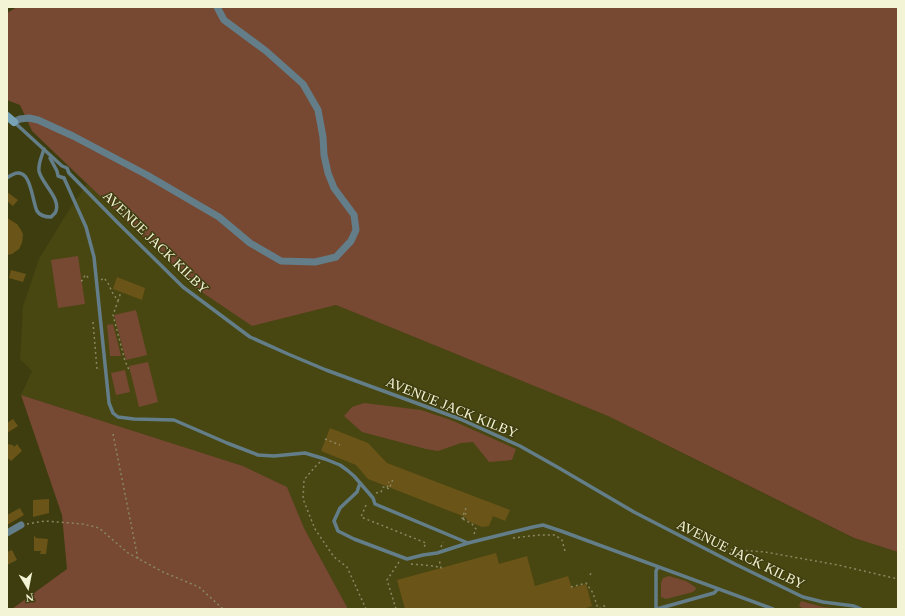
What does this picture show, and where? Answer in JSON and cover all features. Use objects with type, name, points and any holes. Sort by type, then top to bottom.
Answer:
[{"type":"street","points":[[7,116],[14,122],[20,119],[29,118],[38,120],[74,136],[219,216],[250,243],[281,261],[315,262],[336,257],[351,242],[356,230],[354,215],[334,188],[328,173],[318,110],[304,84],[266,51],[224,20],[217,7]]},
{"type":"street","points":[[7,533],[21,525]]},
{"type":"lane","name":"AVENUE JACK KILBY","points":[[14,122],[49,155],[62,166],[67,168],[69,173],[117,222],[184,287],[250,337],[326,370],[460,419],[520,446],[634,512],[802,597],[823,602],[854,606],[861,609]]},
{"type":"lane","points":[[7,178],[16,173],[22,174],[27,178],[37,212],[44,216],[50,217],[56,212],[57,206],[55,198],[41,177],[39,170],[39,164],[44,149]]},
{"type":"lane","name":"AVENUE JACK KILBY","points":[[49,155],[58,176],[60,178],[64,178]]},
{"type":"lane","points":[[57,171],[58,168],[62,166]]},
{"type":"lane","points":[[69,173],[64,178],[86,227],[94,257],[109,404],[113,413],[118,417],[134,420],[174,420],[258,455],[274,456],[305,454],[325,459],[340,465],[347,470],[373,498],[374,504],[469,541]]},
{"type":"lane","points":[[360,483],[357,492],[340,508],[334,521],[338,531],[407,560],[422,555],[439,552],[469,541],[543,525],[773,609]]},
{"type":"lane","points":[[658,566],[656,571],[657,609],[714,593],[718,589]]},
{"type":"path","points":[[81,281],[84,280],[86,275],[92,281]]},
{"type":"path","points":[[101,280],[104,278],[118,301]]},
{"type":"path","points":[[122,292],[113,315],[124,361],[130,372]]},
{"type":"path","points":[[93,322],[97,369],[100,369]]},
{"type":"path","points":[[113,434],[138,559]]},
{"type":"path","points":[[325,439],[340,445]]},
{"type":"path","points":[[325,459],[314,468],[304,480],[303,498],[315,529],[334,557],[347,567],[366,609]]},
{"type":"path","points":[[381,492],[383,487],[389,489],[393,479]]},
{"type":"path","points":[[387,488],[389,482]]},
{"type":"path","points":[[366,505],[361,517],[426,543],[423,551]]},
{"type":"path","points":[[464,519],[462,518],[466,508]]},
{"type":"path","points":[[464,519],[466,513]]},
{"type":"path","points":[[464,519],[472,524],[476,529],[469,541]]},
{"type":"path","points":[[21,525],[45,521],[83,524],[99,528],[128,554],[163,572],[199,587],[223,609]]},
{"type":"path","points":[[510,536],[511,538],[555,535],[562,540],[565,552]]},
{"type":"path","points":[[714,553],[724,549],[766,552],[838,565],[898,579]]},
{"type":"path","points":[[412,562],[411,564],[442,568],[438,556]]},
{"type":"path","points":[[396,609],[387,580],[400,561]]},
{"type":"path","points":[[590,575],[592,571]]},
{"type":"path","points":[[571,587],[586,583],[593,593],[598,609],[606,605]]},
{"type":"shaded area","points":[[17,7],[898,7],[898,552],[854,538],[608,416],[336,305],[252,326],[197,289],[32,131],[20,105],[7,100],[7,13]]},
{"type":"shaded area","points":[[87,184],[197,289],[252,326],[336,305],[608,416],[853,538],[898,552],[898,609],[348,609],[304,528],[287,487],[243,466],[21,395],[32,371],[20,359],[23,306],[39,259],[67,213]]},
{"type":"shaded area","points":[[78,256],[85,304],[58,308],[51,260]]},
{"type":"shaded area","points":[[136,310],[147,355],[126,360],[114,315]]},
{"type":"shaded area","points":[[113,324],[121,356],[110,356],[107,325]]},
{"type":"shaded area","points":[[148,362],[158,402],[139,407],[129,366]]},
{"type":"shaded area","points":[[125,370],[130,392],[116,395],[111,373]]},
{"type":"shaded area","points":[[21,395],[243,466],[287,487],[304,528],[348,609],[12,609],[67,569],[62,515]]},
{"type":"shaded area","points":[[364,403],[421,410],[451,420],[516,449],[512,460],[489,462],[473,442],[461,443],[438,451],[362,432],[344,416],[352,407]]},
{"type":"shaded area","points":[[669,576],[686,581],[696,589],[693,592],[666,599],[661,597],[661,583],[663,578]]},
{"type":"shaded area","points":[[801,601],[823,607],[842,609],[804,609],[799,606]]},
{"type":"building","points":[[7,192],[18,200],[13,206],[7,201]]},
{"type":"building","points":[[7,218],[17,224],[23,234],[22,243],[19,249],[12,254],[7,255]]},
{"type":"building","points":[[11,270],[26,274],[23,282],[9,278]]},
{"type":"building","points":[[117,277],[145,288],[142,300],[113,289]]},
{"type":"building","points":[[13,419],[18,426],[7,433],[7,423]]},
{"type":"building","points":[[330,428],[368,443],[387,463],[510,510],[505,521],[493,516],[489,526],[482,527],[468,521],[465,517],[368,479],[356,465],[321,451]]},
{"type":"building","points":[[7,444],[13,445],[14,447],[17,444],[22,451],[11,461],[7,457]]},
{"type":"building","points":[[49,499],[49,513],[33,517],[33,500]]},
{"type":"building","points":[[20,508],[24,515],[7,525],[7,515]]},
{"type":"building","points":[[34,535],[36,538],[48,539],[46,554],[40,554],[41,551],[34,551]]},
{"type":"building","points":[[12,550],[17,560],[7,565],[7,552]]},
{"type":"building","points":[[496,553],[499,564],[527,556],[535,586],[568,576],[572,588],[586,584],[592,606],[583,609],[405,609],[397,580]]}]
